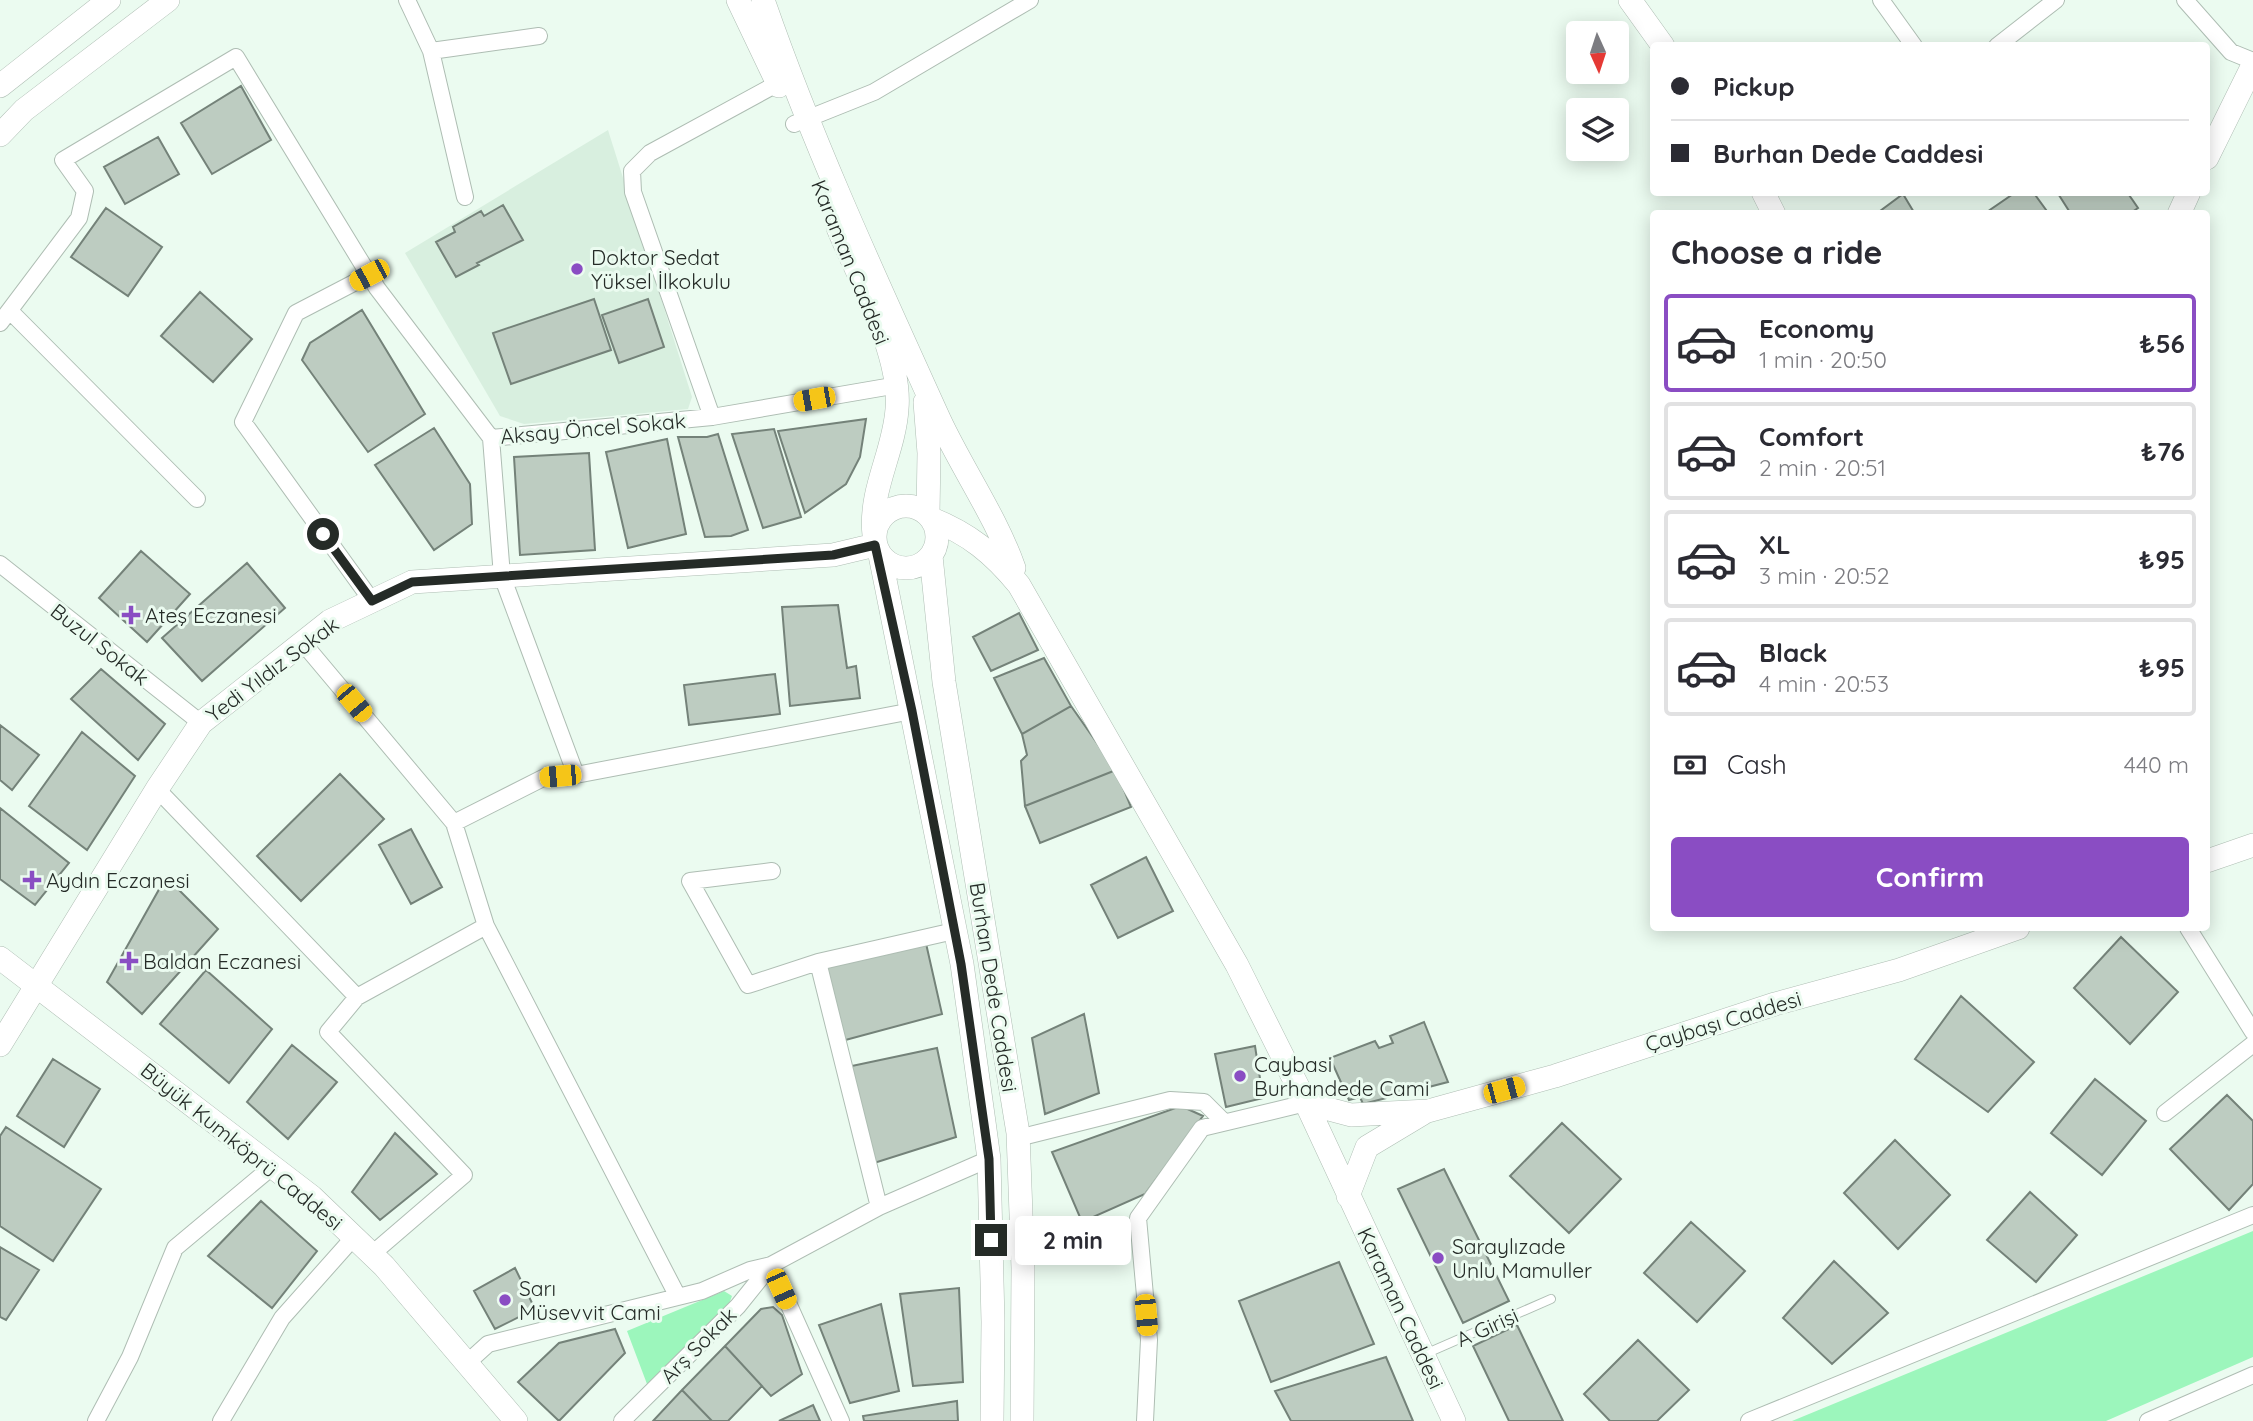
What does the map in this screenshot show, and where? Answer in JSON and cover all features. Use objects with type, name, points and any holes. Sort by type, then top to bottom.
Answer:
[{"type":"street","points":[[0,86],[108,0]]},
{"type":"street","points":[[0,135],[24,110],[168,0]]},
{"type":"street","points":[[407,0],[431,51],[465,197]]},
{"type":"street","name":"Karaman Caddesi","points":[[738,0],[784,81]]},
{"type":"street","name":"Karaman Caddesi","points":[[763,0],[784,81],[884,338],[898,385],[892,442],[876,485],[872,516],[876,545]]},
{"type":"street","points":[[1630,0],[1660,42]]},
{"type":"street","points":[[1881,0],[1911,42]]},
{"type":"street","points":[[2002,42],[2056,0]]},
{"type":"street","points":[[2185,0],[2231,52],[2253,63],[2210,152]]},
{"type":"street","points":[[800,121],[874,92],[1022,2]]},
{"type":"street","points":[[431,51],[539,36]]},
{"type":"street","name":"Aksay Öncel Sokak","points":[[5,318],[79,218],[85,191],[63,160],[236,57],[369,275],[491,438],[712,417],[898,385]]},
{"type":"street","points":[[712,417],[633,192],[632,171],[650,153],[784,81]]},
{"type":"street","name":"Karaman Caddesi","points":[[800,121],[941,423],[1009,553],[1019,584],[1237,965],[1306,1103],[1454,1421]]},
{"type":"street","points":[[369,275],[296,313],[243,422],[372,601]]},
{"type":"street","points":[[5,318],[197,499]]},
{"type":"street","name":"Karaman Caddesi","points":[[921,376],[929,453],[930,517]]},
{"type":"street","points":[[491,438],[502,576],[576,775]]},
{"type":"street","points":[[930,517],[937,539],[930,556],[924,562],[906,568],[896,566],[876,545],[882,516],[890,509],[911,506],[985,547],[1019,584]]},
{"type":"street","name":"Yedi Yıldız Sokak","points":[[0,1045],[156,789],[201,723],[330,621],[412,582],[833,555],[876,545]]},
{"type":"street","name":"Burhan Dede Caddesi","points":[[876,545],[912,711],[954,930],[989,1159],[993,1322],[992,1421]]},
{"type":"street","name":"Burhan Dede Caddesi","points":[[930,556],[944,682],[1018,1138],[1023,1268],[1021,1421]]},
{"type":"street","name":"Buzul Sokak","points":[[0,564],[201,723]]},
{"type":"street","points":[[303,643],[454,823],[486,926],[678,1297]]},
{"type":"street","points":[[454,823],[545,777],[576,775],[912,711]]},
{"type":"street","points":[[156,789],[357,997]]},
{"type":"street","points":[[2210,860],[2253,845]]},
{"type":"street","points":[[772,871],[690,881],[748,985],[818,962],[954,930]]},
{"type":"street","points":[[372,1254],[464,1175],[328,1032],[357,997],[486,926]]},
{"type":"street","name":"Çaybaşı Caddesi","points":[[1428,1111],[1555,1076],[1739,1015],[1899,970],[2010,931]]},
{"type":"street","points":[[2190,931],[2253,1032]]},
{"type":"street","name":"Büyük Kumköprü Caddesi","points":[[0,958],[30,995],[273,1166],[312,1197],[372,1254],[516,1421]]},
{"type":"street","points":[[818,962],[879,1207]]},
{"type":"street","points":[[2165,1113],[2253,1044]]},
{"type":"street","points":[[1018,1138],[1170,1100],[1204,1102],[1224,1122]]},
{"type":"street","points":[[1145,1421],[1149,1340],[1138,1218],[1202,1128],[1306,1103],[1351,1115],[1428,1111]]},
{"type":"street","points":[[1348,1196],[1367,1147],[1428,1111]]},
{"type":"street","points":[[467,1363],[488,1344],[702,1291],[750,1270],[771,1265],[879,1207],[989,1159]]},
{"type":"street","points":[[96,1421],[130,1357],[175,1248],[273,1166]]},
{"type":"street","points":[[1749,1421],[2253,1215]]},
{"type":"street","points":[[223,1420],[282,1318],[354,1237]]},
{"type":"street","points":[[771,1265],[841,1421]]},
{"type":"street","name":"Arş Sokak","points":[[622,1421],[738,1306],[771,1265]]},
{"type":"street","points":[[2148,1421],[2253,1375]]},
{"type":"lane","name":"A Girişi","points":[[1423,1355],[1550,1299]]},
{"type":"shaded area","name":"Doktor Sedat Yüksel İlkokulu","points":[[608,130],[692,397],[688,409],[524,424],[500,416],[405,253]]},
{"type":"green space","points":[[2253,1231],[2253,1357],[2106,1421],[1792,1421]]},
{"type":"green space","points":[[724,1291],[732,1296],[729,1304],[647,1384],[627,1331]]},
{"type":"building","points":[[241,86],[271,140],[212,174],[181,123]]},
{"type":"building","points":[[158,137],[179,174],[125,204],[104,167]]},
{"type":"building","points":[[1904,196],[1913,210],[1881,210]]},
{"type":"building","points":[[2010,196],[2036,196],[2046,210],[1990,210]]},
{"type":"building","points":[[2060,196],[2130,196],[2138,208],[2135,210],[2068,210]]},
{"type":"building","points":[[503,205],[523,240],[477,263],[479,265],[456,277],[436,242],[455,232],[453,227],[481,211],[484,216]]},
{"type":"building","points":[[106,208],[162,247],[128,296],[71,257]]},
{"type":"building","points":[[200,292],[252,339],[213,382],[161,336]]},
{"type":"building","points":[[594,299],[611,350],[511,384],[493,333]]},
{"type":"building","points":[[648,299],[664,347],[619,363],[602,315]]},
{"type":"building","points":[[362,310],[425,414],[368,452],[302,360],[310,343]]},
{"type":"building","points":[[866,419],[860,457],[846,484],[805,513],[778,431]]},
{"type":"building","points":[[434,428],[470,484],[472,524],[434,550],[375,465]]},
{"type":"building","points":[[774,429],[801,517],[763,528],[732,434]]},
{"type":"building","points":[[718,434],[748,530],[731,536],[705,537],[678,437],[707,437]]},
{"type":"building","points":[[667,439],[686,534],[628,548],[606,452]]},
{"type":"building","points":[[589,453],[595,550],[520,555],[514,457]]},
{"type":"building","points":[[141,551],[190,594],[147,642],[99,598]]},
{"type":"building","points":[[247,563],[285,608],[202,681],[162,638]]},
{"type":"building","points":[[838,605],[847,668],[856,666],[860,698],[790,706],[782,607]]},
{"type":"building","points":[[1019,613],[1038,650],[991,671],[973,637]]},
{"type":"building","points":[[1044,658],[1071,706],[1022,734],[994,678]]},
{"type":"building","points":[[101,669],[165,724],[138,760],[71,699]]},
{"type":"building","points":[[775,674],[780,714],[689,725],[684,685]]},
{"type":"building","points":[[1071,706],[1116,770],[1025,806],[1021,761],[1027,755],[1022,734]]},
{"type":"building","points":[[0,725],[39,755],[12,790],[0,780]]},
{"type":"building","points":[[82,732],[135,776],[87,850],[29,806]]},
{"type":"building","points":[[1116,770],[1131,807],[1040,843],[1025,806]]},
{"type":"building","points":[[340,774],[384,819],[301,901],[257,856]]},
{"type":"building","points":[[0,808],[69,863],[35,905],[0,879]]},
{"type":"building","points":[[411,829],[442,887],[411,904],[379,845]]},
{"type":"building","points":[[1146,857],[1173,911],[1118,938],[1091,885]]},
{"type":"building","points":[[166,877],[218,929],[142,1014],[107,982]]},
{"type":"building","points":[[2121,937],[2178,992],[2130,1044],[2074,988]]},
{"type":"building","points":[[925,939],[942,1014],[838,1042],[821,968]]},
{"type":"building","points":[[206,970],[272,1029],[229,1083],[160,1024]]},
{"type":"building","points":[[1961,996],[2034,1062],[1988,1112],[1915,1059]]},
{"type":"building","points":[[1084,1014],[1099,1093],[1045,1114],[1032,1038]]},
{"type":"building","points":[[1424,1022],[1448,1082],[1363,1104],[1360,1097],[1349,1100],[1330,1058],[1375,1041],[1379,1048],[1393,1043],[1390,1036]]},
{"type":"building","points":[[292,1045],[337,1082],[288,1139],[247,1102]]},
{"type":"building","name":"Caybasi Burhandede Cami","points":[[1255,1046],[1263,1098],[1226,1107],[1215,1054]]},
{"type":"building","points":[[937,1048],[956,1137],[871,1164],[847,1067]]},
{"type":"building","points":[[53,1059],[100,1089],[64,1147],[17,1116]]},
{"type":"building","points":[[2095,1079],[2146,1121],[2102,1175],[2051,1133]]},
{"type":"building","points":[[2227,1095],[2253,1121],[2253,1184],[2229,1210],[2170,1149]]},
{"type":"building","points":[[1181,1106],[1203,1116],[1145,1194],[1082,1222],[1052,1152]]},
{"type":"building","points":[[1562,1123],[1621,1179],[1569,1233],[1510,1176]]},
{"type":"building","points":[[6,1127],[101,1189],[53,1261],[0,1226],[0,1136]]},
{"type":"building","points":[[395,1133],[437,1174],[380,1220],[352,1192]]},
{"type":"building","points":[[1895,1140],[1950,1195],[1898,1249],[1844,1193]]},
{"type":"building","points":[[1444,1169],[1509,1301],[1463,1323],[1398,1189]]},
{"type":"building","points":[[2030,1192],[2077,1235],[2036,1282],[1987,1240]]},
{"type":"building","points":[[261,1201],[317,1251],[272,1308],[208,1256]]},
{"type":"building","points":[[1691,1222],[1745,1271],[1697,1322],[1644,1273]]},
{"type":"building","points":[[0,1247],[39,1270],[6,1320],[0,1317]]},
{"type":"building","points":[[1834,1261],[1888,1313],[1832,1364],[1783,1318]]},
{"type":"building","points":[[1339,1262],[1374,1344],[1271,1382],[1239,1301]]},
{"type":"building","name":"Sarı Müsevvit Cami","points":[[515,1268],[535,1309],[495,1329],[474,1291]]},
{"type":"building","points":[[959,1288],[963,1382],[913,1386],[900,1294]]},
{"type":"building","points":[[881,1304],[899,1391],[850,1403],[819,1325]]},
{"type":"building","points":[[773,1307],[782,1315],[802,1374],[771,1396],[725,1346],[761,1309]]},
{"type":"building","points":[[1517,1325],[1563,1421],[1509,1421],[1473,1346]]},
{"type":"building","points":[[615,1329],[625,1353],[559,1421],[518,1382],[559,1343]]},
{"type":"building","points":[[1638,1340],[1689,1390],[1657,1421],[1610,1421],[1584,1394]]},
{"type":"building","points":[[725,1346],[762,1386],[728,1421],[712,1421],[682,1390]]},
{"type":"building","points":[[1386,1357],[1413,1421],[1291,1421],[1275,1391]]},
{"type":"building","points":[[682,1390],[712,1421],[653,1421]]},
{"type":"building","points":[[957,1401],[958,1421],[864,1421],[863,1416]]},
{"type":"building","points":[[813,1405],[820,1421],[779,1421]]},
{"type":"place","name":"Doktor Sedat Yüksel İlkokulu","points":[[577,269]]},
{"type":"place","name":"Ateş Eczanesi","points":[[131,615]]},
{"type":"place","name":"Aydın Eczanesi","points":[[32,880]]},
{"type":"place","name":"Baldan Eczanesi","points":[[129,961]]},
{"type":"place","name":"Caybasi Burhandede Cami","points":[[1240,1076]]},
{"type":"place","name":"Saraylızade Unlu Mamuller","points":[[1438,1258]]},
{"type":"place","name":"Sarı Müsevvit Cami","points":[[505,1300]]},
{"type":"route","points":[[323,534],[372,601],[412,582],[833,555],[875,545],[880,555],[882,576],[912,711],[961,964],[989,1159],[991,1240]]}]
